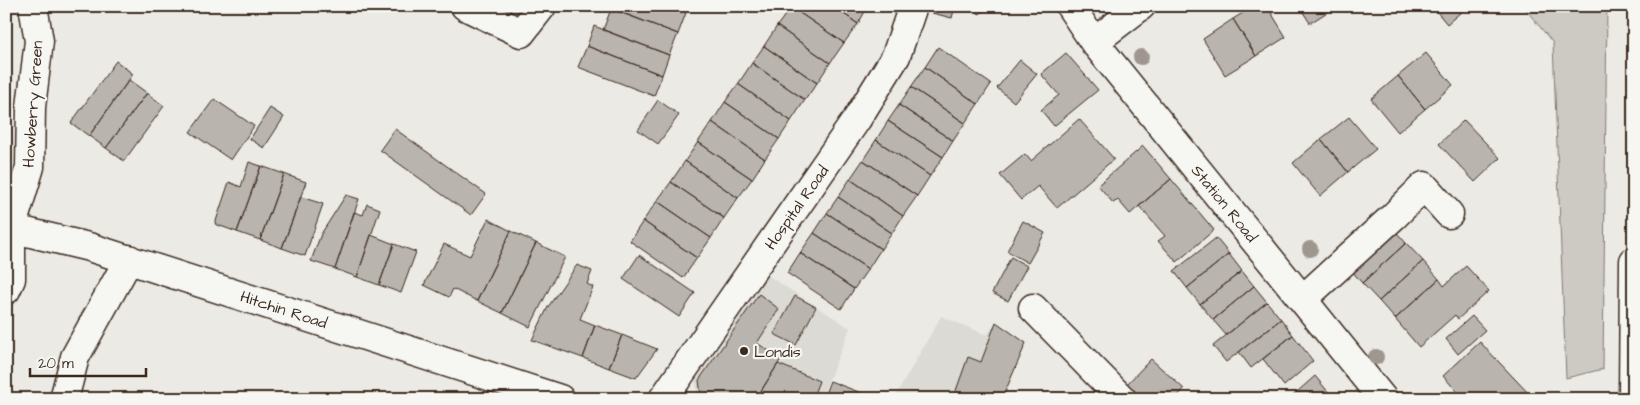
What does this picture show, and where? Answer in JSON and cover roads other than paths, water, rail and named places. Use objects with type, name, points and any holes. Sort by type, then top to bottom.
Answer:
[{"type":"street","name":"Howberry Green","points":[[6,290],[11,278],[8,230],[30,166],[31,108],[39,41],[32,6]]},
{"type":"street","points":[[465,6],[521,33],[542,6]]},
{"type":"street","name":"Hospital Road","points":[[663,399],[858,119],[896,56],[913,6]]},
{"type":"street","name":"Station Road","points":[[1070,6],[1094,42],[1383,399]]},
{"type":"street","points":[[1094,42],[1141,6]]},
{"type":"street","points":[[1303,299],[1424,186],[1449,214]]},
{"type":"street","name":"Hitchin Road","points":[[8,230],[78,244],[560,399]]},
{"type":"street","points":[[64,399],[76,357],[130,260]]},
{"type":"street","points":[[1633,399],[1634,261]]},
{"type":"street","points":[[1033,308],[1118,395]]},
{"type":"place","name":"Londis","points":[[744,351]]}]
